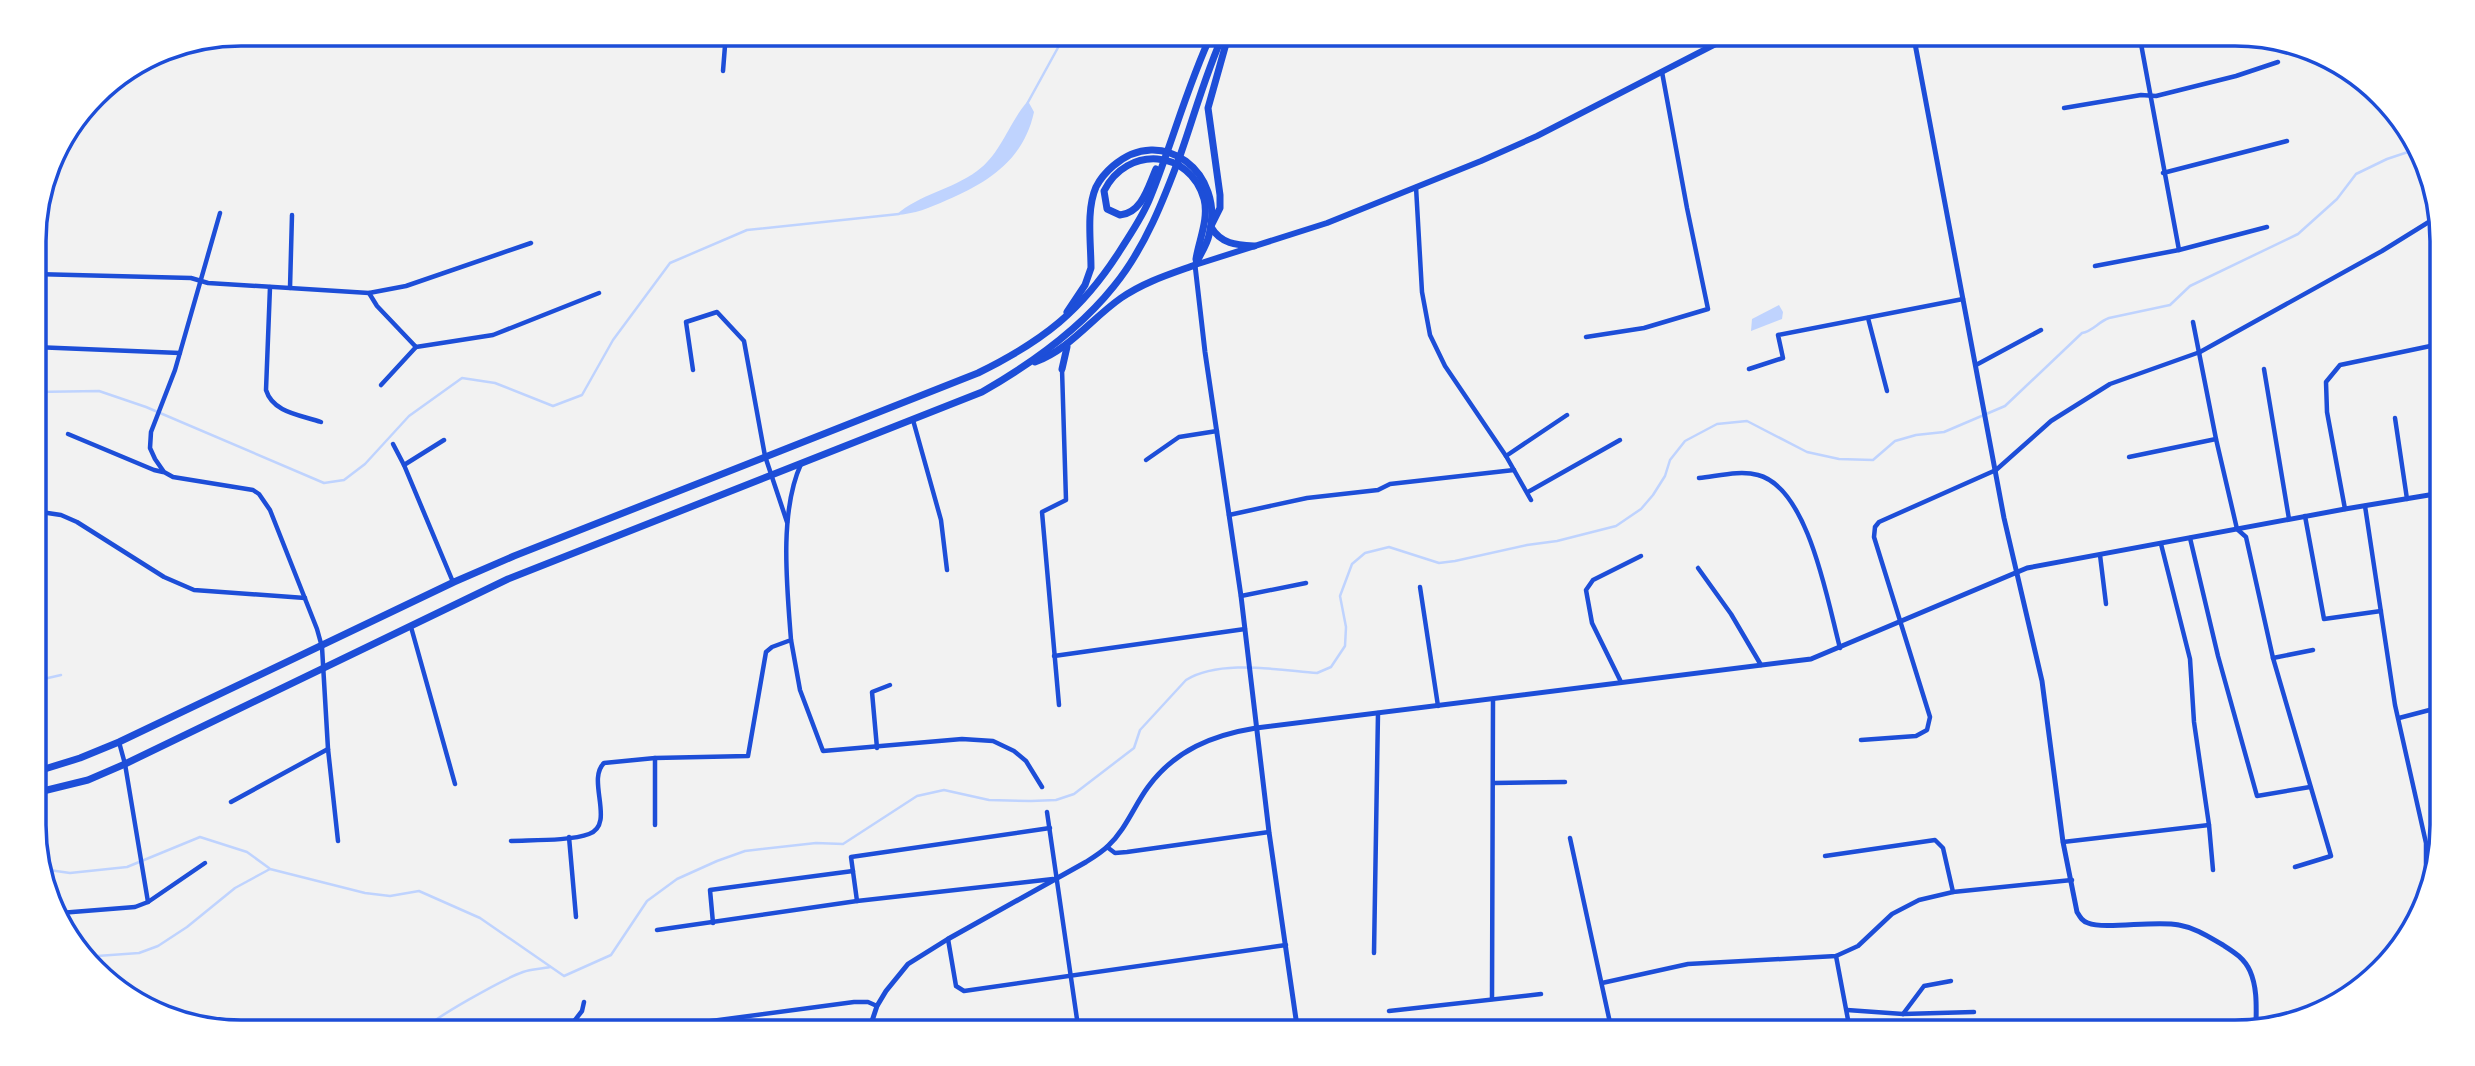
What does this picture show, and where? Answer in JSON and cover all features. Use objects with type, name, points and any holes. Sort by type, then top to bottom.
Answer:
[{"type":"highway","points":[[46,769],[119,742],[454,582],[978,373],[1009,358],[1056,327],[1104,276],[1149,201],[1207,46]]},
{"type":"highway","points":[[46,790],[88,780],[125,764],[508,579],[982,392],[1027,365],[1088,314],[1115,285],[1139,250],[1162,203],[1221,46]]},
{"type":"highway","points":[[1223,46],[1208,108],[1220,195],[1220,208],[1211,226],[1214,233],[1230,244],[1254,246]]},
{"type":"highway","points":[[1146,155],[1114,175],[1104,191],[1107,209],[1120,215],[1133,212],[1137,208],[1169,147]]},
{"type":"highway","points":[[1027,365],[1069,344],[1120,299],[1143,284],[1195,265],[1209,238],[1211,226],[1212,200],[1206,182],[1185,165],[1146,155],[1120,160],[1097,184],[1093,196],[1091,268],[1075,301],[1056,327]]},
{"type":"highway","points":[[1185,165],[1205,201],[1205,222],[1195,265]]},
{"type":"highway","points":[[1062,369],[1069,344]]},
{"type":"highway","points":[[1041,360],[1053,360],[1062,369]]},
{"type":"main road","points":[[1195,265],[1327,223],[1537,136],[1712,46]]},
{"type":"street","points":[[723,71],[725,46]]},
{"type":"street","points":[[1915,46],[2004,517],[2042,681],[2063,842],[2073,880],[2077,912],[2087,923],[2098,925],[2146,922],[2181,925],[2199,931],[2238,954],[2253,979],[2257,1000],[2256,1019]]},
{"type":"street","points":[[2140,46],[2179,250]]},
{"type":"street","points":[[2064,108],[2156,96],[2236,76],[2277,62]]},
{"type":"street","points":[[1586,337],[1644,328],[1708,309],[1662,72]]},
{"type":"street","points":[[2163,173],[2287,141]]},
{"type":"street","points":[[1416,187],[1422,292],[1430,335],[1445,366],[1506,456],[1531,500]]},
{"type":"street","points":[[164,472],[150,448],[150,432],[180,353],[220,213]]},
{"type":"street","points":[[290,288],[292,215]]},
{"type":"street","points":[[1861,740],[1916,736],[1927,730],[1930,717],[1874,537],[1875,527],[1886,517],[1996,470],[2051,421],[2110,384],[2200,352],[2382,251],[2429,222]]},
{"type":"street","points":[[2095,265],[2179,250],[2267,227]]},
{"type":"street","points":[[46,274],[191,278],[270,287],[369,293],[406,286],[531,243]]},
{"type":"street","points":[[1195,265],[1241,596],[1269,832],[1297,1020]]},
{"type":"street","points":[[270,287],[266,390],[269,400],[282,409],[321,422]]},
{"type":"street","points":[[369,293],[377,306],[416,347]]},
{"type":"street","points":[[381,385],[416,347],[493,335],[599,293]]},
{"type":"street","points":[[1749,369],[1783,358],[1778,335],[1962,299]]},
{"type":"street","points":[[693,370],[686,322],[717,312],[744,341],[765,456],[788,526]]},
{"type":"street","points":[[1868,318],[1887,391]]},
{"type":"street","points":[[2193,322],[2237,529],[2246,537],[2273,658],[2331,856],[2295,867]]},
{"type":"street","points":[[1976,365],[2041,330]]},
{"type":"street","points":[[2345,509],[2327,412],[2326,382],[2340,365],[2430,346]]},
{"type":"street","points":[[46,347],[180,353]]},
{"type":"street","points":[[1059,705],[1042,512],[1066,500],[1062,369]]},
{"type":"street","points":[[2264,369],[2289,519]]},
{"type":"street","points":[[1506,456],[1567,415]]},
{"type":"street","points":[[2395,418],[2407,499]]},
{"type":"street","points":[[913,419],[941,520],[947,570]]},
{"type":"street","points":[[1146,460],[1179,437],[1218,431]]},
{"type":"street","points":[[68,434],[181,480],[247,489],[260,494],[270,510],[322,647],[328,749],[338,841]]},
{"type":"street","points":[[2129,457],[2216,439]]},
{"type":"street","points":[[404,465],[444,440]]},
{"type":"street","points":[[1528,492],[1620,440]]},
{"type":"street","points":[[393,444],[454,582]]},
{"type":"street","points":[[802,461],[794,486],[788,526],[791,640],[800,690],[823,751],[962,739],[993,741],[1014,751],[1026,761],[1042,786]]},
{"type":"street","points":[[1229,515],[1307,498],[1378,490],[1390,484],[1514,470]]},
{"type":"street","points":[[1699,478],[1757,474],[1782,490],[1810,535],[1840,648]]},
{"type":"street","points":[[872,1020],[877,1006],[908,964],[1058,879],[1107,847],[1121,832],[1155,779],[1175,759],[1191,748],[1216,737],[1256,728],[1811,659],[2027,568],[2430,495]]},
{"type":"street","points":[[2365,506],[2399,718],[2426,843],[2426,864]]},
{"type":"street","points":[[46,513],[61,515],[77,522],[164,577],[194,590],[305,598]]},
{"type":"street","points":[[2305,516],[2324,619],[2381,611]]},
{"type":"street","points":[[2190,538],[2218,656],[2257,796],[2310,787]]},
{"type":"street","points":[[2161,544],[2190,659],[2194,722],[2213,870]]},
{"type":"street","points":[[2100,555],[2106,604]]},
{"type":"street","points":[[1621,682],[1592,623],[1586,590],[1592,580],[1642,556]]},
{"type":"street","points":[[1698,568],[1731,614],[1761,666]]},
{"type":"street","points":[[1241,596],[1306,583]]},
{"type":"street","points":[[1420,587],[1438,706]]},
{"type":"street","points":[[411,626],[455,784]]},
{"type":"street","points":[[1054,656],[1245,629]]},
{"type":"street","points":[[512,841],[569,837],[595,831],[602,815],[598,780],[600,767],[604,764],[655,758],[748,756],[766,652],[791,640]]},
{"type":"street","points":[[2273,658],[2313,650]]},
{"type":"street","points":[[877,748],[872,692],[890,685]]},
{"type":"street","points":[[1492,999],[1493,699]]},
{"type":"street","points":[[2399,718],[2430,710]]},
{"type":"street","points":[[1374,953],[1378,713]]},
{"type":"street","points":[[119,742],[148,902]]},
{"type":"street","points":[[231,802],[328,749]]},
{"type":"street","points":[[655,758],[655,825]]},
{"type":"street","points":[[1494,783],[1565,782]]},
{"type":"street","points":[[1048,813],[1078,1020]]},
{"type":"street","points":[[2063,842],[2209,825]]},
{"type":"street","points":[[857,901],[851,857],[1050,828]]},
{"type":"street","points":[[1107,847],[1115,853],[1127,852],[1269,832]]},
{"type":"street","points":[[569,837],[576,916]]},
{"type":"street","points":[[1570,838],[1610,1020]]},
{"type":"street","points":[[1825,856],[1935,840],[1943,848],[1952,892]]},
{"type":"street","points":[[67,912],[135,907],[148,902],[205,863]]},
{"type":"street","points":[[713,923],[710,890],[853,871]]},
{"type":"street","points":[[657,930],[857,901],[1058,879]]},
{"type":"street","points":[[1602,982],[1689,964],[1836,956],[1858,946],[1892,914],[1919,900],[1952,892],[2073,880]]},
{"type":"street","points":[[948,939],[956,986],[964,991],[1286,945]]},
{"type":"street","points":[[1836,956],[1848,1020]]},
{"type":"street","points":[[1903,1014],[1924,986],[1951,981]]},
{"type":"street","points":[[1389,1011],[1541,994]]},
{"type":"street","points":[[575,1020],[582,1011],[584,1002]]},
{"type":"street","points":[[719,1020],[854,1002],[868,1002],[877,1006]]},
{"type":"street","points":[[1847,1010],[1903,1014],[1974,1012]]},
{"type":"water","points":[[1028,101],[1034,112],[1029,129],[1013,156],[1002,167],[977,185],[947,200],[922,210],[896,215],[915,202],[977,171],[999,147]]},
{"type":"water","points":[[1779,305],[1783,312],[1782,319],[1751,331],[1752,319]]},
{"type":"waterway","points":[[1027,104],[1059,46]]},
{"type":"waterway","points":[[97,956],[139,953],[158,946],[187,927],[235,888],[270,869],[365,893],[390,896],[419,891],[480,918],[564,976],[611,955],[647,901],[677,879],[717,861],[745,851],[816,843],[843,844],[917,796],[944,790],[989,800],[1056,800],[1074,794],[1134,748],[1140,730],[1186,680],[1215,670],[1232,668],[1317,673],[1331,667],[1345,646],[1346,627],[1340,596],[1352,564],[1365,553],[1389,547],[1439,563],[1557,541],[1616,526],[1641,509],[1653,495],[1665,476],[1670,460],[1685,441],[1717,424],[1747,421],[1807,452],[1839,459],[1873,460],[1895,441],[1916,435],[1944,432],[2005,406],[2082,333],[2109,318],[2170,305],[2190,286],[2298,234],[2337,199],[2356,174],[2408,152]]},
{"type":"waterway","points":[[46,392],[99,391],[146,407],[324,483],[344,480],[365,464],[409,416],[462,378],[495,383],[553,406],[582,395],[613,340],[670,263],[747,230],[899,214]]},
{"type":"waterway","points":[[46,678],[61,675]]},
{"type":"waterway","points":[[51,870],[70,873],[127,867],[200,837],[247,852],[269,868]]},
{"type":"waterway","points":[[437,1020],[501,982],[526,971],[550,967]]}]
